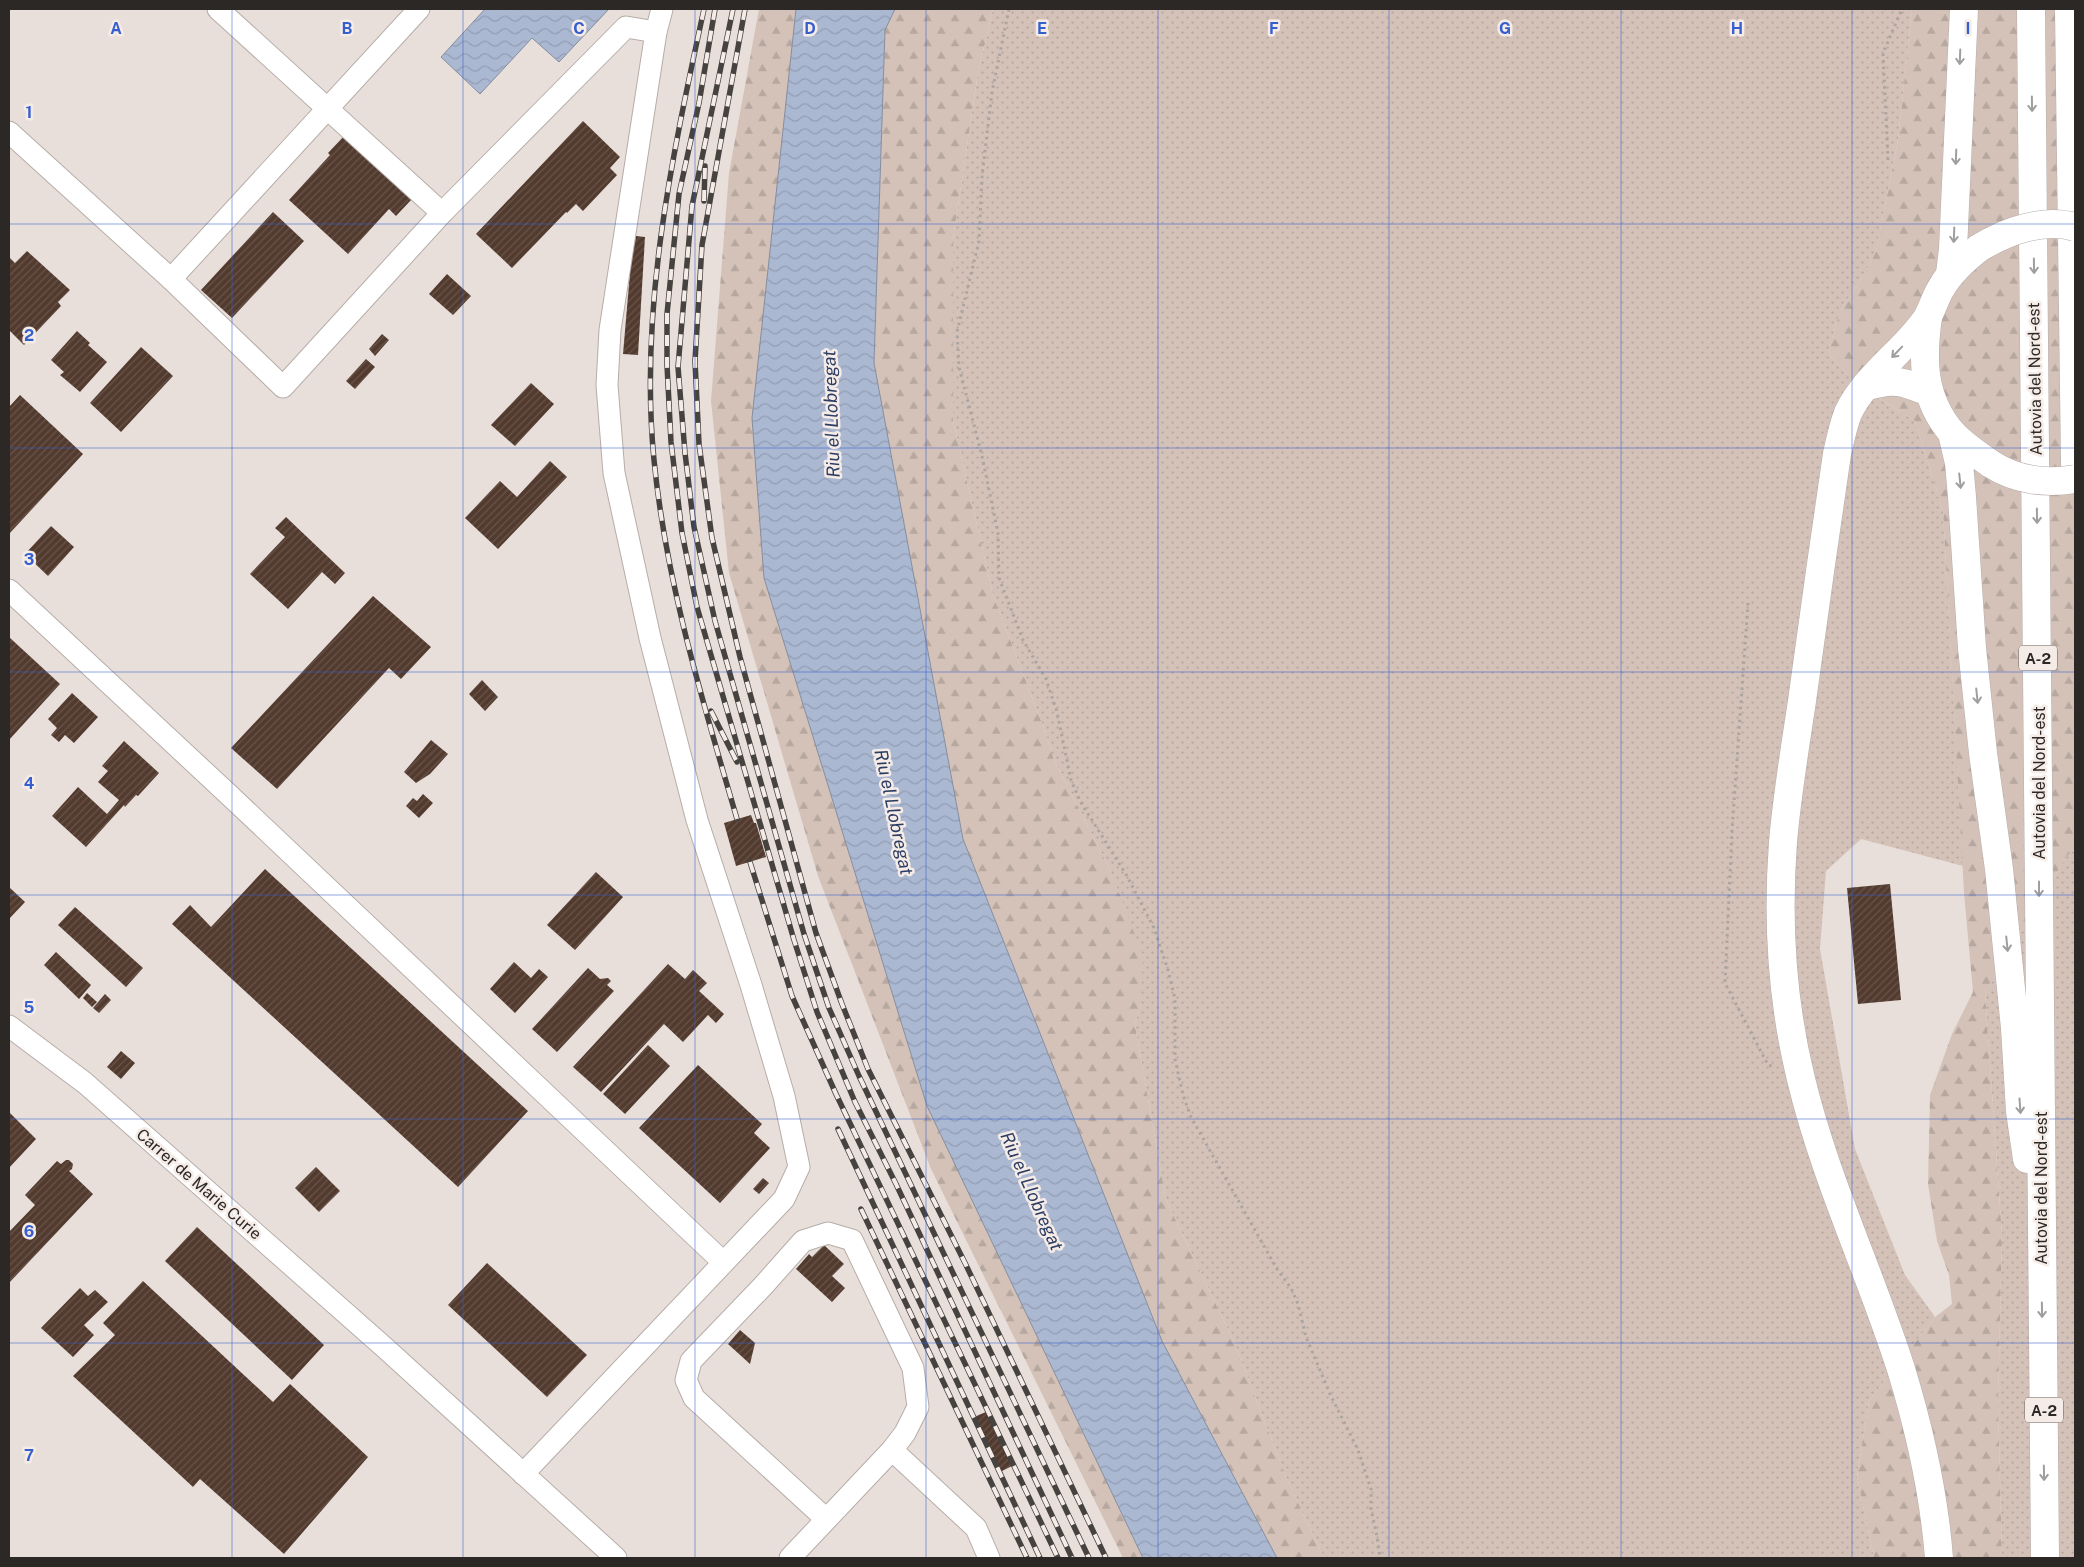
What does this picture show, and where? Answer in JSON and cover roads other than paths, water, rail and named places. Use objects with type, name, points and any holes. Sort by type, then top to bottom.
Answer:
[{"type":"main road","points":[[1950,274],[1953,248],[1964,9]]},
{"type":"main road","name":"Autovia del Nord-est","points":[[2031,9],[2045,1558]]},
{"type":"main road","points":[[2069,9],[2075,464]]},
{"type":"main road","points":[[1939,1558],[1932,1491],[1914,1414],[1900,1367],[1819,1144],[1800,1079],[1785,996],[1782,956],[1781,883],[1783,843],[1838,454],[1849,411],[1865,387],[1928,317],[1940,290],[1957,266],[1994,239],[2015,230],[2053,224],[2075,227]]},
{"type":"main road","points":[[1928,317],[1923,354],[1929,392],[1939,413],[1952,433],[1956,448],[1962,498],[1972,648],[1983,753],[1999,869],[2015,1028],[2020,1112],[2042,1262]]},
{"type":"main road","points":[[1865,387],[1883,381],[1894,381],[1929,392]]},
{"type":"main road","points":[[1952,433],[2002,471],[2035,480],[2075,478]]},
{"type":"street","points":[[218,9],[442,213]]},
{"type":"street","points":[[522,1474],[784,1199],[800,1166],[784,1096],[751,985],[697,820],[650,638],[614,473],[607,385],[610,330],[656,32],[662,9]]},
{"type":"street","points":[[171,278],[326,109],[410,12]]},
{"type":"street","points":[[9,132],[171,278],[283,387],[442,213],[626,27],[656,32]]},
{"type":"street","points":[[9,590],[723,1262]]},
{"type":"street","name":"Carrer de Marie Curie","points":[[9,1026],[85,1083],[384,1347],[616,1558]]},
{"type":"street","points":[[790,1558],[892,1450],[905,1433],[918,1406],[913,1368],[852,1240],[828,1233],[803,1241],[691,1361],[686,1380],[694,1398],[826,1519]]},
{"type":"street","points":[[892,1450],[976,1528],[989,1558]]},
{"type":"water","points":[[485,9],[609,9],[559,62],[532,38],[480,94],[441,57]]},
{"type":"water","name":"Riu el Llobregat","points":[[796,9],[895,9],[885,30],[874,363],[963,839],[1162,1341],[1277,1558],[1143,1558],[927,1106],[764,578],[752,418]]},
{"type":"railway","points":[[704,9],[670,177],[661,233],[651,346],[651,403],[654,460],[667,552],[687,642],[737,819]]},
{"type":"railway","points":[[715,9],[699,103],[679,194],[667,314],[667,365],[671,442],[682,533],[697,607],[794,940],[817,1012],[855,1102],[896,1184],[1072,1558]]},
{"type":"railway","points":[[733,9],[692,206],[678,367],[685,453],[694,527],[715,621],[804,934],[829,1008],[859,1076],[1089,1558]]},
{"type":"railway","points":[[745,9],[702,245],[695,361],[699,444],[712,538],[740,657],[816,933],[842,1004],[868,1069],[965,1263],[1106,1558]]},
{"type":"railway","points":[[704,201],[705,166]]},
{"type":"railway","points":[[711,711],[737,762]]},
{"type":"railway","points":[[750,862],[792,996],[836,1094],[1058,1558]]},
{"type":"railway","points":[[838,1129],[1040,1558]]},
{"type":"railway","points":[[861,1209],[1027,1558]]}]
